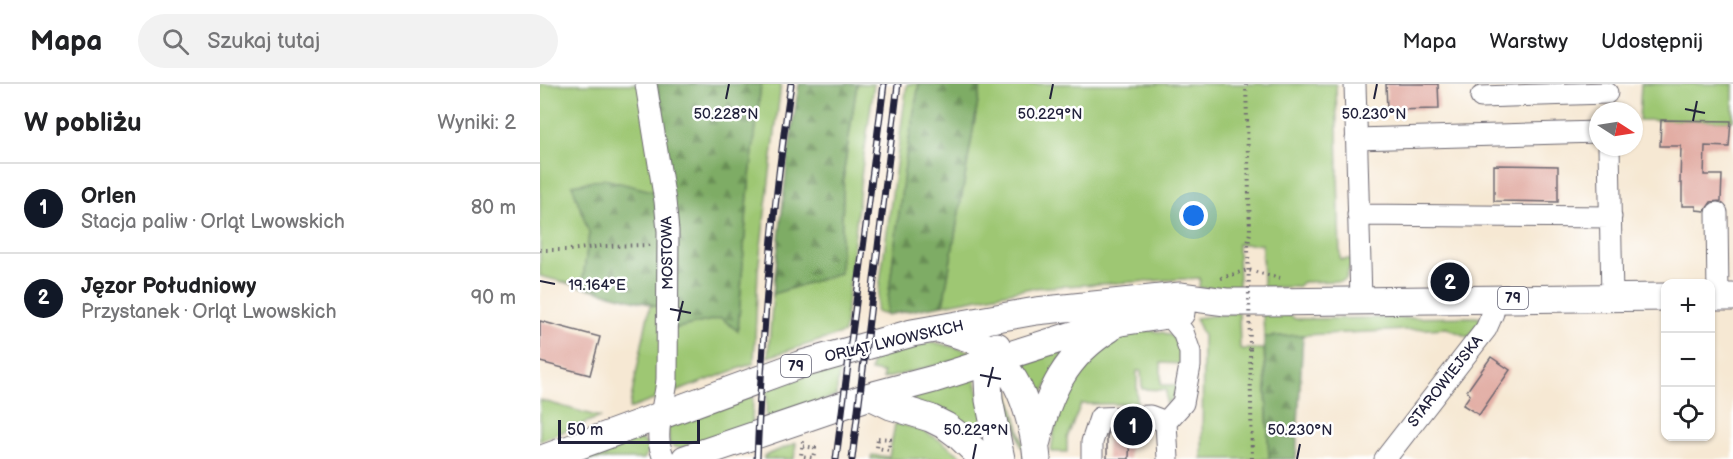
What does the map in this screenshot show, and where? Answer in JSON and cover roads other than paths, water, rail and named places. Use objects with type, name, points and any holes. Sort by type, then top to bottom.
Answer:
[{"type":"main road","name":"ORLĄT LWOWSKICH","points":[[542,459],[826,356],[935,328],[1036,311],[1180,296],[1226,302],[1661,297]]},
{"type":"main road","name":"ORLĄT LWOWSKICH","points":[[685,459],[870,396],[934,380],[1079,333],[1121,322],[1200,311],[1226,302]]},
{"type":"main road","points":[[1001,459],[989,400],[988,380],[997,346],[1008,332],[1036,311]]},
{"type":"main road","points":[[1036,453],[1044,410],[1059,379],[1075,357],[1096,336],[1121,322]]},
{"type":"main road","points":[[935,328],[969,338],[987,348],[994,359],[1006,369],[1019,390],[1028,412],[1036,453]]},
{"type":"main road","points":[[870,396],[946,426],[983,459]]},
{"type":"street","name":"MOSTOWA","points":[[646,84],[665,201],[669,247],[666,397],[658,440],[664,459]]},
{"type":"street","points":[[1355,84],[1361,300]]},
{"type":"street","points":[[1481,98],[1608,96]]},
{"type":"street","points":[[1356,139],[1589,132]]},
{"type":"street","points":[[1609,156],[1612,298]]},
{"type":"street","points":[[1717,213],[1720,297]]},
{"type":"street","points":[[1358,215],[1611,217]]},
{"type":"street","name":"STAROWIEJSKA","points":[[1385,459],[1486,329],[1493,313],[1493,298]]},
{"type":"street","points":[[1168,314],[1183,332],[1190,352],[1190,366],[1182,403],[1166,422],[1168,459]]},
{"type":"street","points":[[1092,459],[1092,442],[1100,418],[1150,416],[1166,422]]},
{"type":"railway","points":[[757,459],[769,271],[778,178],[791,84]]},
{"type":"railway","points":[[836,459],[884,84]]},
{"type":"railway","points":[[852,459],[898,84]]},
{"type":"place","name":"Jęzor Południowy","points":[[1450,282]]},
{"type":"place","name":"Orlen","points":[[1133,426]]}]
